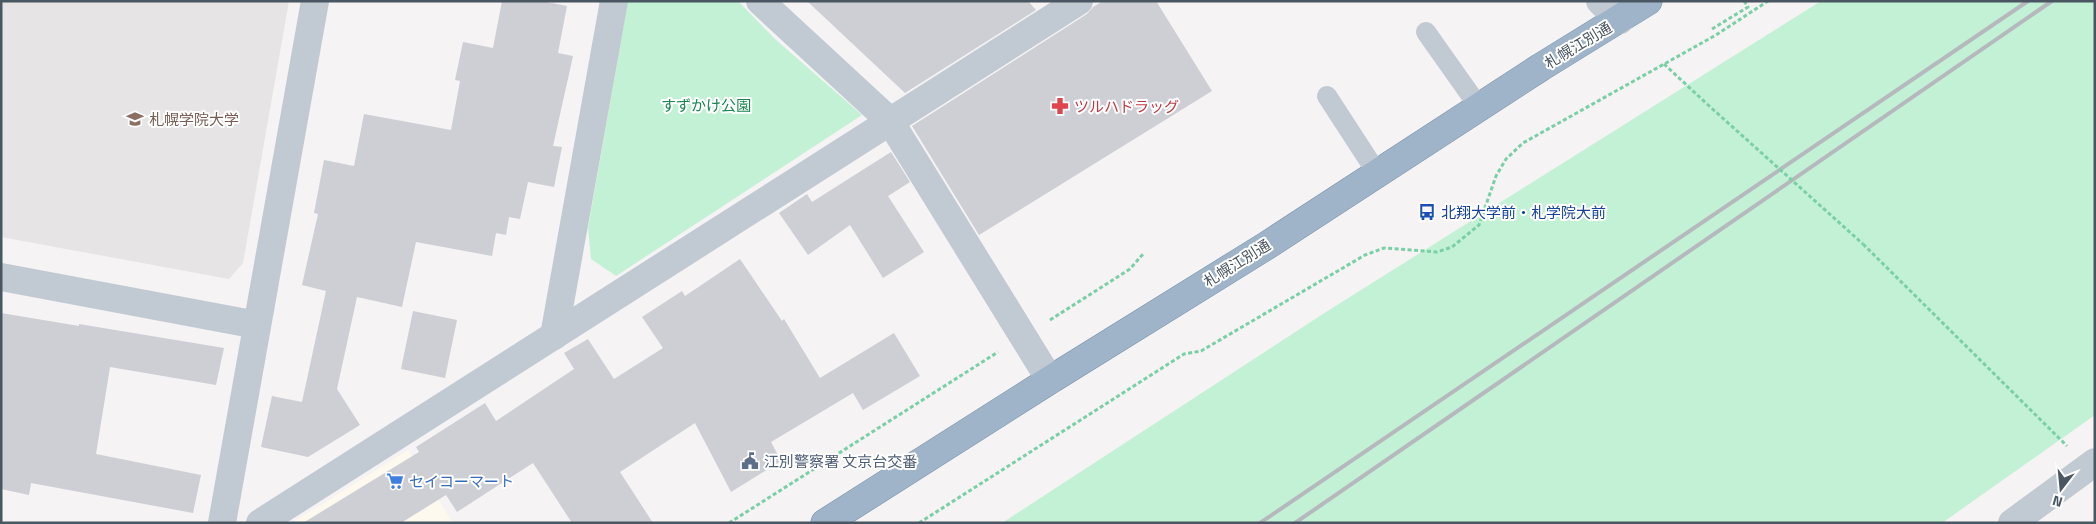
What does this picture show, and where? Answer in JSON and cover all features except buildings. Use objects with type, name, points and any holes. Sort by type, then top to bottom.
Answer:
[{"type":"highway","name":"札幌江別通","points":[[825,523],[1266,246],[1541,66],[1620,20],[1648,1]]},
{"type":"street","points":[[222,523],[315,1]]},
{"type":"street","points":[[554,336],[614,1]]},
{"type":"street","points":[[760,1],[890,121],[1050,380]]},
{"type":"street","points":[[260,523],[1079,1]]},
{"type":"street","points":[[1600,1],[1620,20]]},
{"type":"street","points":[[1,278],[257,325]]},
{"type":"street","points":[[2012,523],[2092,468]]},
{"type":"lane","points":[[1426,32],[1479,107]]},
{"type":"lane","points":[[1327,96],[1377,173]]},
{"type":"path","points":[[1712,29],[1748,7],[1744,1]]},
{"type":"path","points":[[919,523],[1184,354],[1201,351],[1365,254],[1384,248],[1437,252],[1452,247],[1479,225],[1496,176],[1506,159],[1523,143],[1716,35],[1768,1]]},
{"type":"path","points":[[1663,64],[1863,244],[2092,468]]},
{"type":"path","points":[[728,523],[1130,269],[1143,254]]},
{"type":"shaded area","name":"札幌学院大学","points":[[1,1],[289,1],[243,263],[229,279],[1,237]]},
{"type":"shaded area","name":"セイコーマート","points":[[408,450],[453,523],[292,523]]},
{"type":"green space","name":"すずかけ公園","points":[[628,1],[738,1],[775,39],[862,115],[616,276],[591,259],[588,228]]},
{"type":"green space","points":[[1821,1],[2095,1],[2095,415],[1942,523],[1002,523],[1326,312]]},
{"type":"railway","points":[[1260,523],[2028,1]]},
{"type":"railway","points":[[1295,523],[2052,1]]},
{"type":"place","name":"ツルハドラッグ","points":[[1060,106]]},
{"type":"place","name":"札幌学院大学","points":[[135,119]]},
{"type":"place","name":"北翔大学前・札学院大前","points":[[1427,212]]},
{"type":"place","name":"江別警察署 文京台交番","points":[[750,461]]},
{"type":"place","name":"セイコーマート","points":[[395,481]]}]
